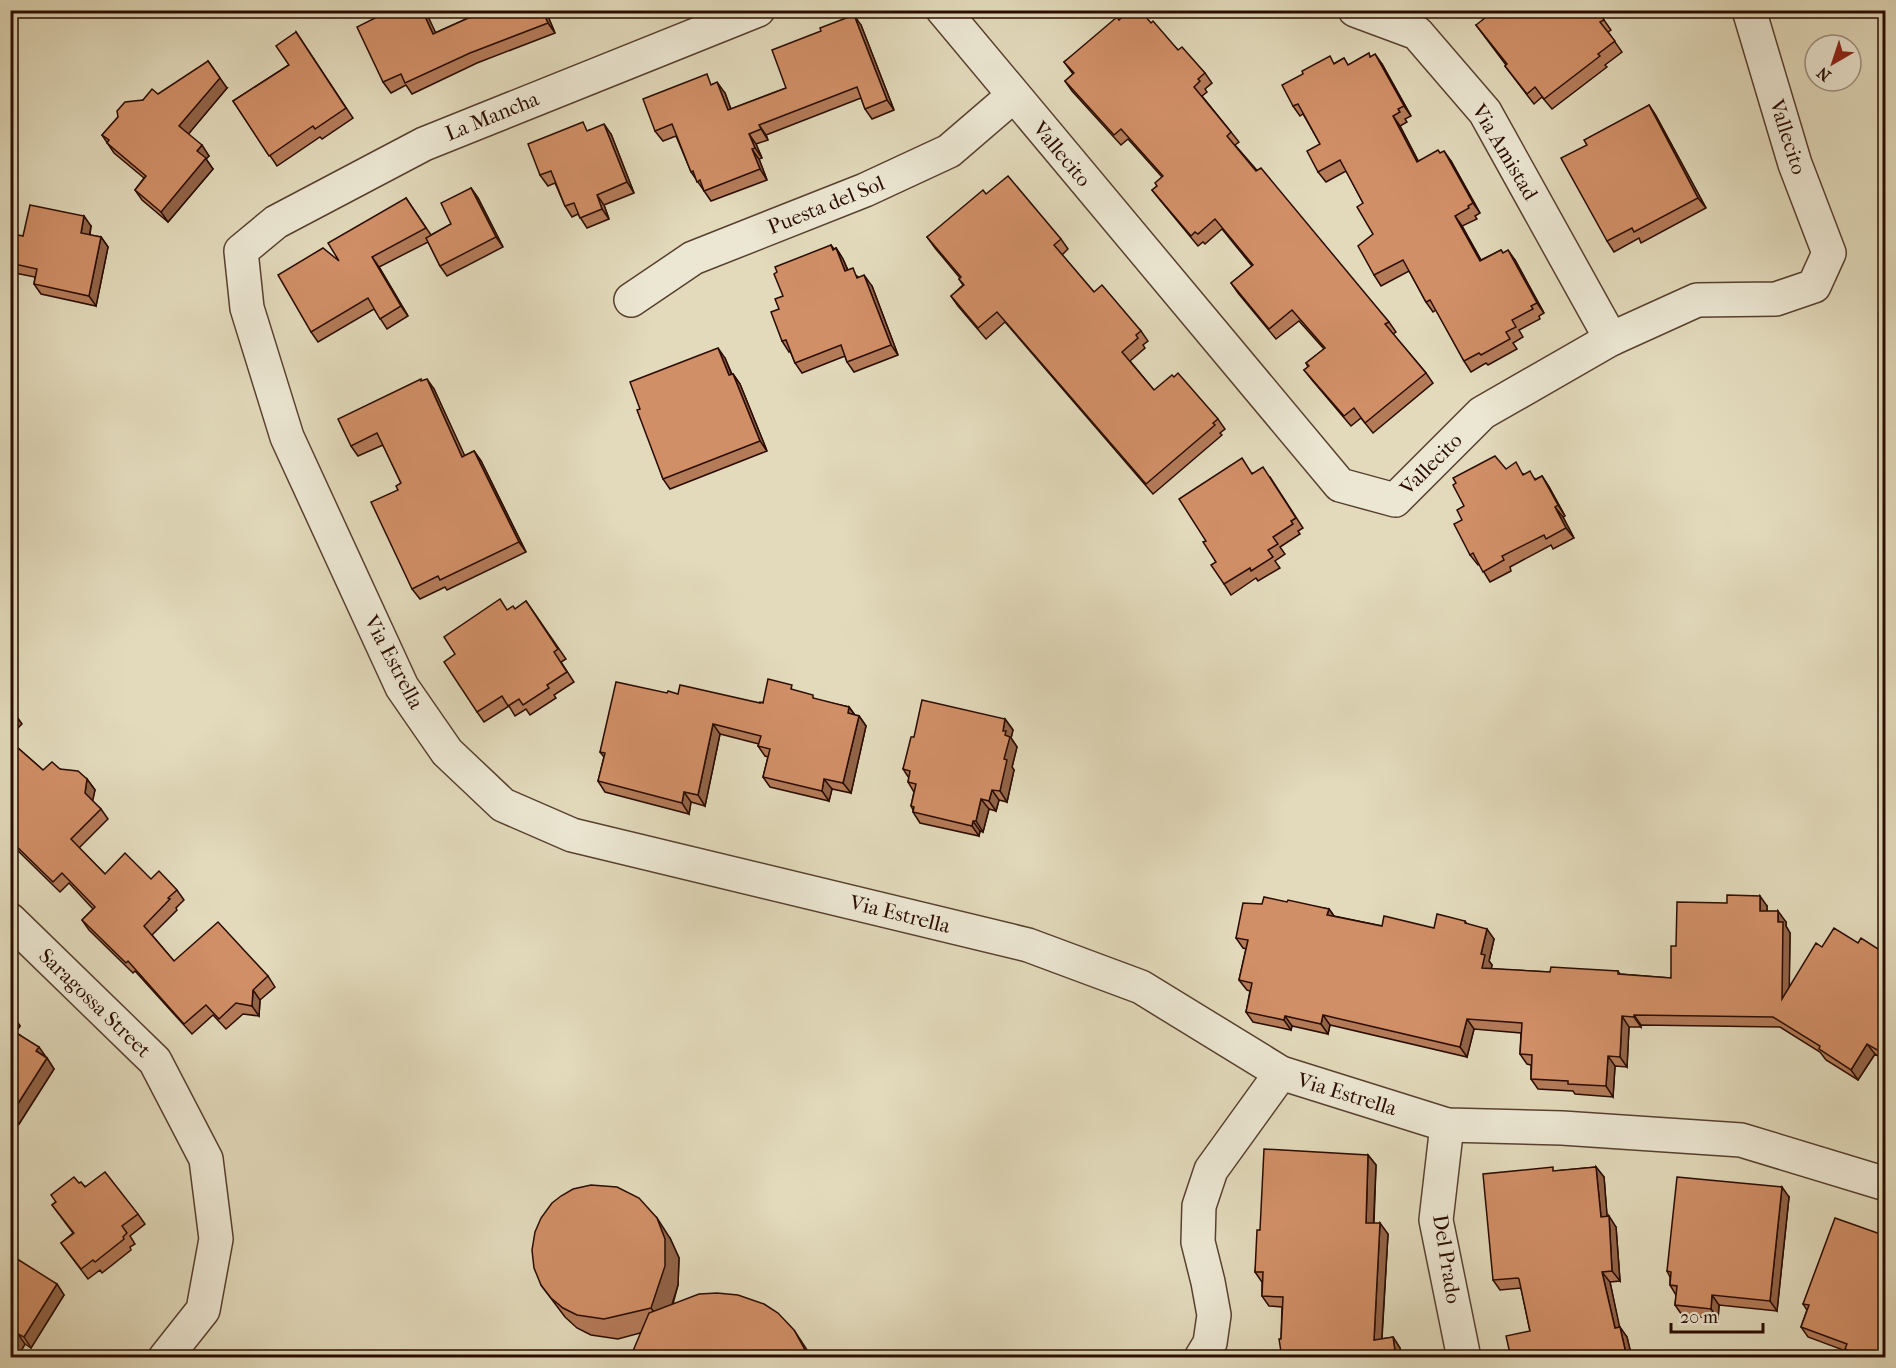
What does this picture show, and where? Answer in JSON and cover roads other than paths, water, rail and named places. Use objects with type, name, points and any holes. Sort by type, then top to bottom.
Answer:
[{"type":"street","name":"La Mancha","points":[[241,250],[276,222],[424,144],[758,10]]},
{"type":"street","name":"Vallecito","points":[[943,10],[1340,485],[1395,500],[1482,413],[1611,339],[1697,300],[1776,299],[1814,286],[1829,253],[1795,164],[1749,10]]},
{"type":"street","name":"Via Amistad","points":[[1355,10],[1417,33],[1485,112],[1611,339]]},
{"type":"street","name":"Puesta del Sol","points":[[631,300],[693,258],[865,190],[949,152],[1013,96]]},
{"type":"street","name":"Via Estrella","points":[[241,250],[247,308],[287,437],[402,687],[447,752],[503,805],[572,835],[1028,945],[1141,987],[1281,1073],[1447,1125],[1562,1128],[1741,1140],[1886,1184]]},
{"type":"street","name":"Saragossa Street","points":[[10,920],[155,1062],[206,1159],[216,1239],[203,1310],[165,1358]]},
{"type":"street","points":[[1201,1358],[1210,1343],[1214,1316],[1198,1242],[1199,1206],[1211,1170],[1281,1073]]},
{"type":"street","name":"Del Prado","points":[[1447,1125],[1436,1220],[1464,1358]]}]
